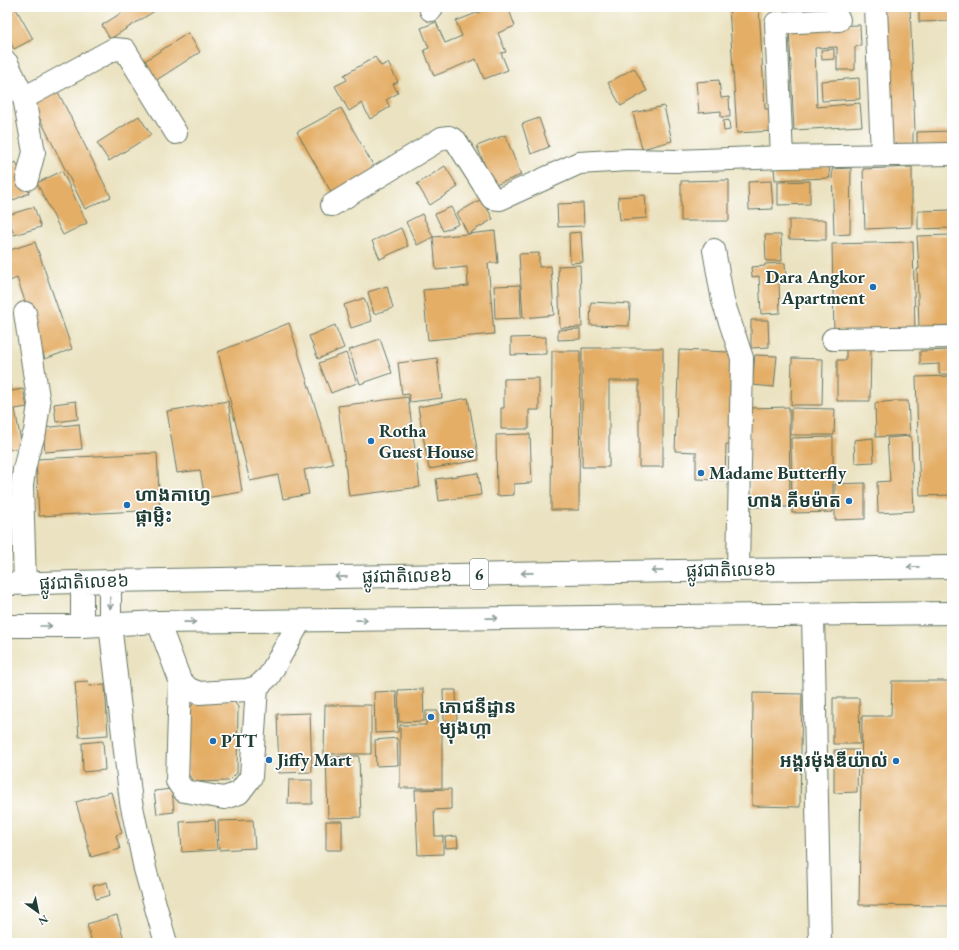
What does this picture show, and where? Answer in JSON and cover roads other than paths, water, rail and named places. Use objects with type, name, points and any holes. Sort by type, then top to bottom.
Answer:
[{"type":"main road","points":[[876,7],[882,155]]},
{"type":"main road","points":[[782,157],[776,23],[839,20]]},
{"type":"main road","points":[[24,98],[114,49],[125,50],[176,133]]},
{"type":"main road","points":[[7,63],[24,98],[34,152],[27,179]]},
{"type":"main road","points":[[332,205],[442,138],[449,138],[456,141],[492,198],[500,199],[579,163],[628,160],[676,161],[782,157],[952,154]]},
{"type":"main road","points":[[714,250],[723,301],[742,358],[738,570]]},
{"type":"main road","points":[[16,584],[24,470],[35,432],[39,404],[25,313]]},
{"type":"main road","points":[[833,339],[952,337]]},
{"type":"main road","name":"ផ្លូវជាតិលេខ៦","points":[[16,584],[952,566]]},
{"type":"main road","points":[[110,581],[110,624],[131,802],[146,869],[166,943]]},
{"type":"main road","points":[[82,582],[82,626]]},
{"type":"main road","points":[[7,626],[82,626],[158,622],[952,614]]},
{"type":"main road","points":[[813,615],[820,943]]},
{"type":"main road","points":[[180,680],[189,689],[199,693],[246,690],[257,687],[268,676],[300,621]]},
{"type":"main road","points":[[158,622],[180,680],[177,781],[184,791],[224,798],[239,793],[251,777],[257,687]]},
{"type":"place","name":"Dara Angkor Apartment","points":[[873,287]]},
{"type":"place","name":"Rotha Guest House","points":[[371,441]]},
{"type":"place","name":"Madame Butterfly","points":[[701,473]]},
{"type":"place","name":"ហាង គីមម៉ាត","points":[[849,501]]},
{"type":"place","name":"ហាងកាហ្វេ ផ្កាម្លិះ","points":[[127,505]]},
{"type":"place","name":"ភោជនីដ្ឋាន ម្យុងហ្កា","points":[[431,717]]},
{"type":"place","name":"PTT","points":[[213,741]]},
{"type":"place","name":"Jiffy Mart","points":[[269,760]]},
{"type":"place","name":"អង្គរម៉ុងឌីយ៉ាល់","points":[[896,761]]}]
